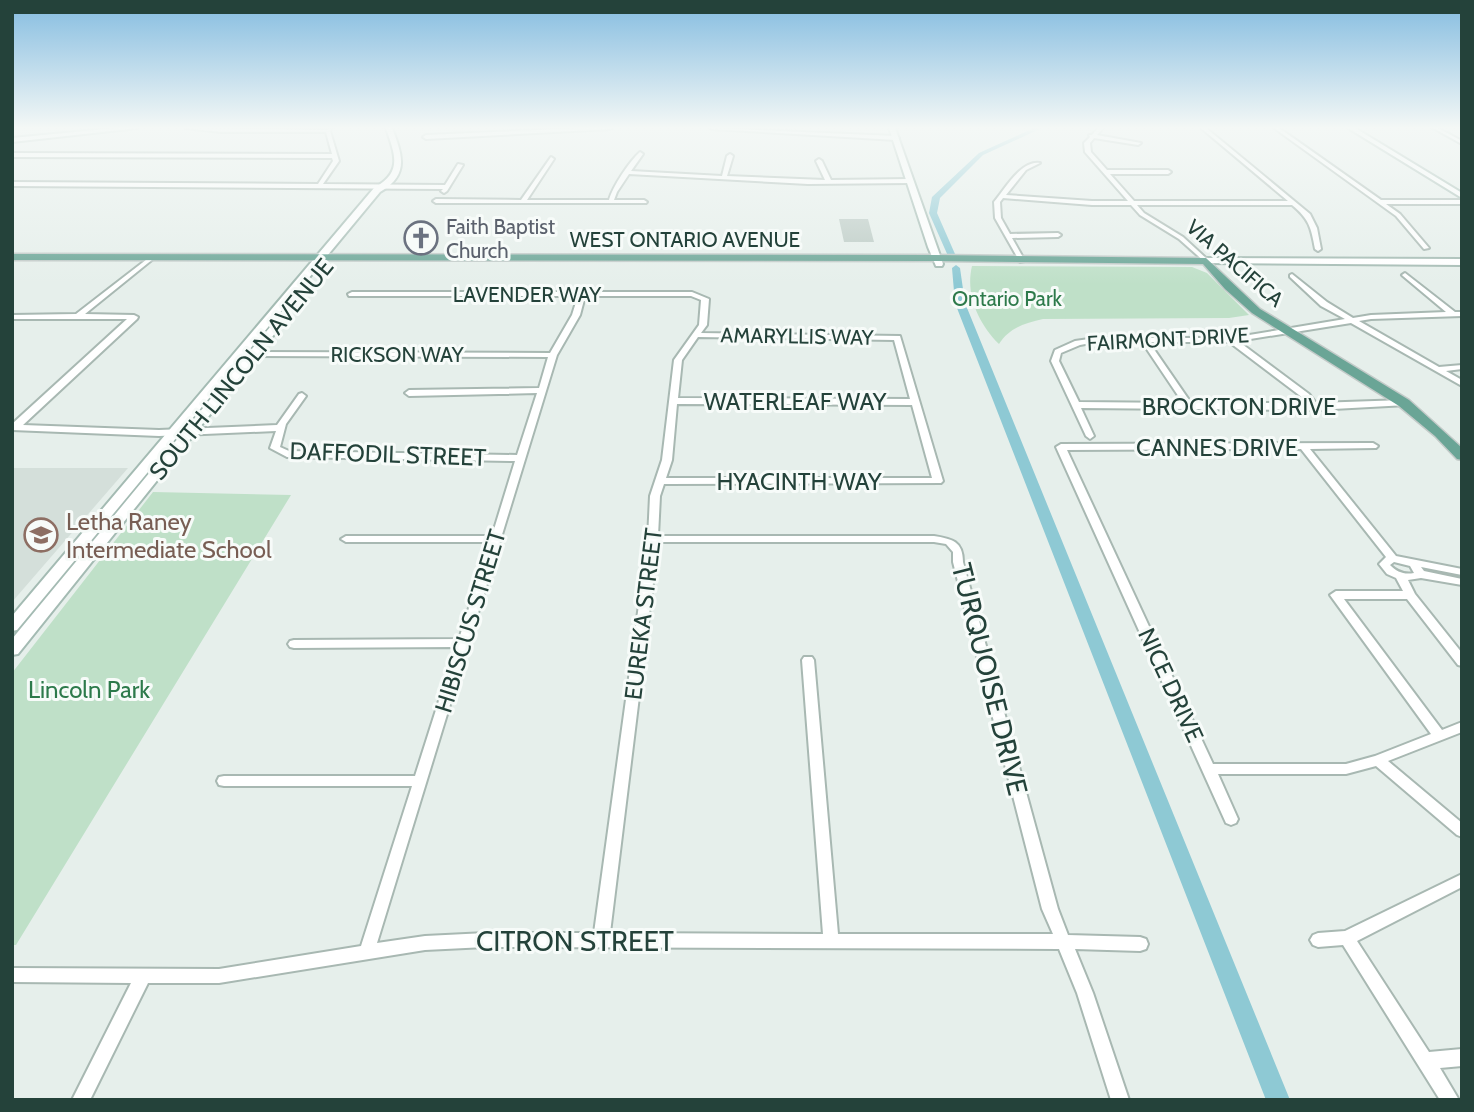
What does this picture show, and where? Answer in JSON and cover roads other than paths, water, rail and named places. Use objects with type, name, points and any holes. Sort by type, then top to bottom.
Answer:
[{"type":"main road","name":"SOUTH LINCOLN AVENUE","points":[[12,626],[254,354],[377,190],[389,180]]},
{"type":"main road","points":[[1436,180],[1462,196]]},
{"type":"main road","points":[[909,181],[938,261]]},
{"type":"main road","name":"WEST ONTARIO AVENUE","points":[[12,260],[1462,262]]},
{"type":"main road","name":"SOUTH LINCOLN AVENUE","points":[[12,650],[182,433],[240,354],[324,260]]},
{"type":"main road","name":"VIA PACIFICA","points":[[1206,261],[1229,287],[1256,311],[1404,403],[1440,433],[1462,456]]},
{"type":"street","points":[[319,187],[325,180]]},
{"type":"street","points":[[451,180],[436,201],[644,202]]},
{"type":"street","points":[[523,201],[537,180]]},
{"type":"street","points":[[611,202],[622,180]]},
{"type":"street","points":[[774,180],[909,181]]},
{"type":"street","points":[[1015,180],[997,202],[997,211],[1022,261]]},
{"type":"street","name":"VIA PACIFICA","points":[[1113,180],[1142,214],[1181,238],[1206,261]]},
{"type":"street","points":[[1267,180],[1308,215],[1318,248]]},
{"type":"street","points":[[1350,180],[1408,223],[1426,248]]},
{"type":"street","points":[[12,184],[446,187]]},
{"type":"street","points":[[1002,195],[1049,202],[1295,203]]},
{"type":"street","points":[[1381,202],[1462,202]]},
{"type":"street","points":[[1008,236],[1058,235]]},
{"type":"street","points":[[79,316],[148,260]]},
{"type":"street","points":[[1405,275],[1457,314]]},
{"type":"street","points":[[1292,276],[1324,304],[1462,384]]},
{"type":"street","name":"LAVENDER WAY","points":[[352,294],[702,296]]},
{"type":"street","name":"HIBISCUS STREET","points":[[367,952],[541,390],[553,355],[576,315],[582,294]]},
{"type":"street","name":"EUREKA STREET","points":[[601,941],[653,539],[655,496],[667,460],[678,360],[703,325],[705,299],[702,296]]},
{"type":"street","name":"FAIRMONT DRIVE","points":[[1090,436],[1055,361],[1058,352],[1087,342],[1231,340],[1396,315],[1457,314]]},
{"type":"street","points":[[12,317],[134,317],[14,427]]},
{"type":"street","name":"AMARYLLIS WAY","points":[[697,335],[897,338],[916,402]]},
{"type":"street","points":[[1144,340],[1189,406]]},
{"type":"street","points":[[1231,340],[1306,396],[1315,407]]},
{"type":"street","name":"RICKSON WAY","points":[[240,354],[553,355]]},
{"type":"street","points":[[1438,370],[1462,367]]},
{"type":"street","points":[[409,393],[541,390]]},
{"type":"street","name":"DAFFODIL STREET","points":[[302,396],[280,428],[275,448],[287,454],[520,458]]},
{"type":"street","name":"WATERLEAF WAY","points":[[674,401],[916,402]]},
{"type":"street","name":"HYACINTH WAY","points":[[660,481],[938,481],[916,402]]},
{"type":"street","name":"BROCKTON DRIVE","points":[[1075,405],[1315,407],[1404,403]]},
{"type":"street","points":[[14,427],[182,433],[280,428]]},
{"type":"street","name":"CANNES DRIVE","points":[[1061,447],[1373,446]]},
{"type":"street","name":"NICE DRIVE","points":[[1061,447],[1209,769],[1346,769],[1378,760],[1462,727]]},
{"type":"street","points":[[1304,447],[1392,558]]},
{"type":"street","points":[[346,539],[496,539]]},
{"type":"street","name":"TURQUOISE DRIVE","points":[[653,539],[934,539],[949,542],[958,551],[958,562],[1043,883],[1063,942],[1090,1005],[1120,1100]]},
{"type":"street","points":[[1462,572],[1392,558],[1385,561],[1385,567],[1400,576],[1412,578],[1420,574],[1462,582]]},
{"type":"street","points":[[1409,561],[1418,568],[1420,574]]},
{"type":"street","points":[[1400,576],[1410,595],[1462,662]]},
{"type":"street","points":[[1410,595],[1336,595],[1439,736]]},
{"type":"street","points":[[293,644],[464,643]]},
{"type":"street","points":[[808,660],[831,941]]},
{"type":"street","points":[[1378,760],[1462,831]]},
{"type":"street","points":[[1209,769],[1231,819]]},
{"type":"street","points":[[224,781],[420,781]]},
{"type":"street","points":[[1318,940],[1347,938],[1462,880]]},
{"type":"street","points":[[1347,938],[1450,1100]]},
{"type":"street","name":"CITRON STREET","points":[[12,975],[142,978],[219,976],[437,942],[831,941],[1140,944]]},
{"type":"street","points":[[81,1100],[142,978]]},
{"type":"street","points":[[1427,1061],[1462,1057]]},
{"type":"waterway","points":[[951,254],[933,213],[936,197],[954,180]]},
{"type":"waterway","points":[[956,268],[960,303],[1278,1100]]},
{"type":"place","name":"Faith Baptist Church","points":[[421,238]]},
{"type":"place","name":"Letha Raney Intermediate School","points":[[41,535]]},
{"type":"park label","name":"Ontario Park","points":[[1007,298]]},
{"type":"park label","name":"Lincoln Park","points":[[89,689]]}]
